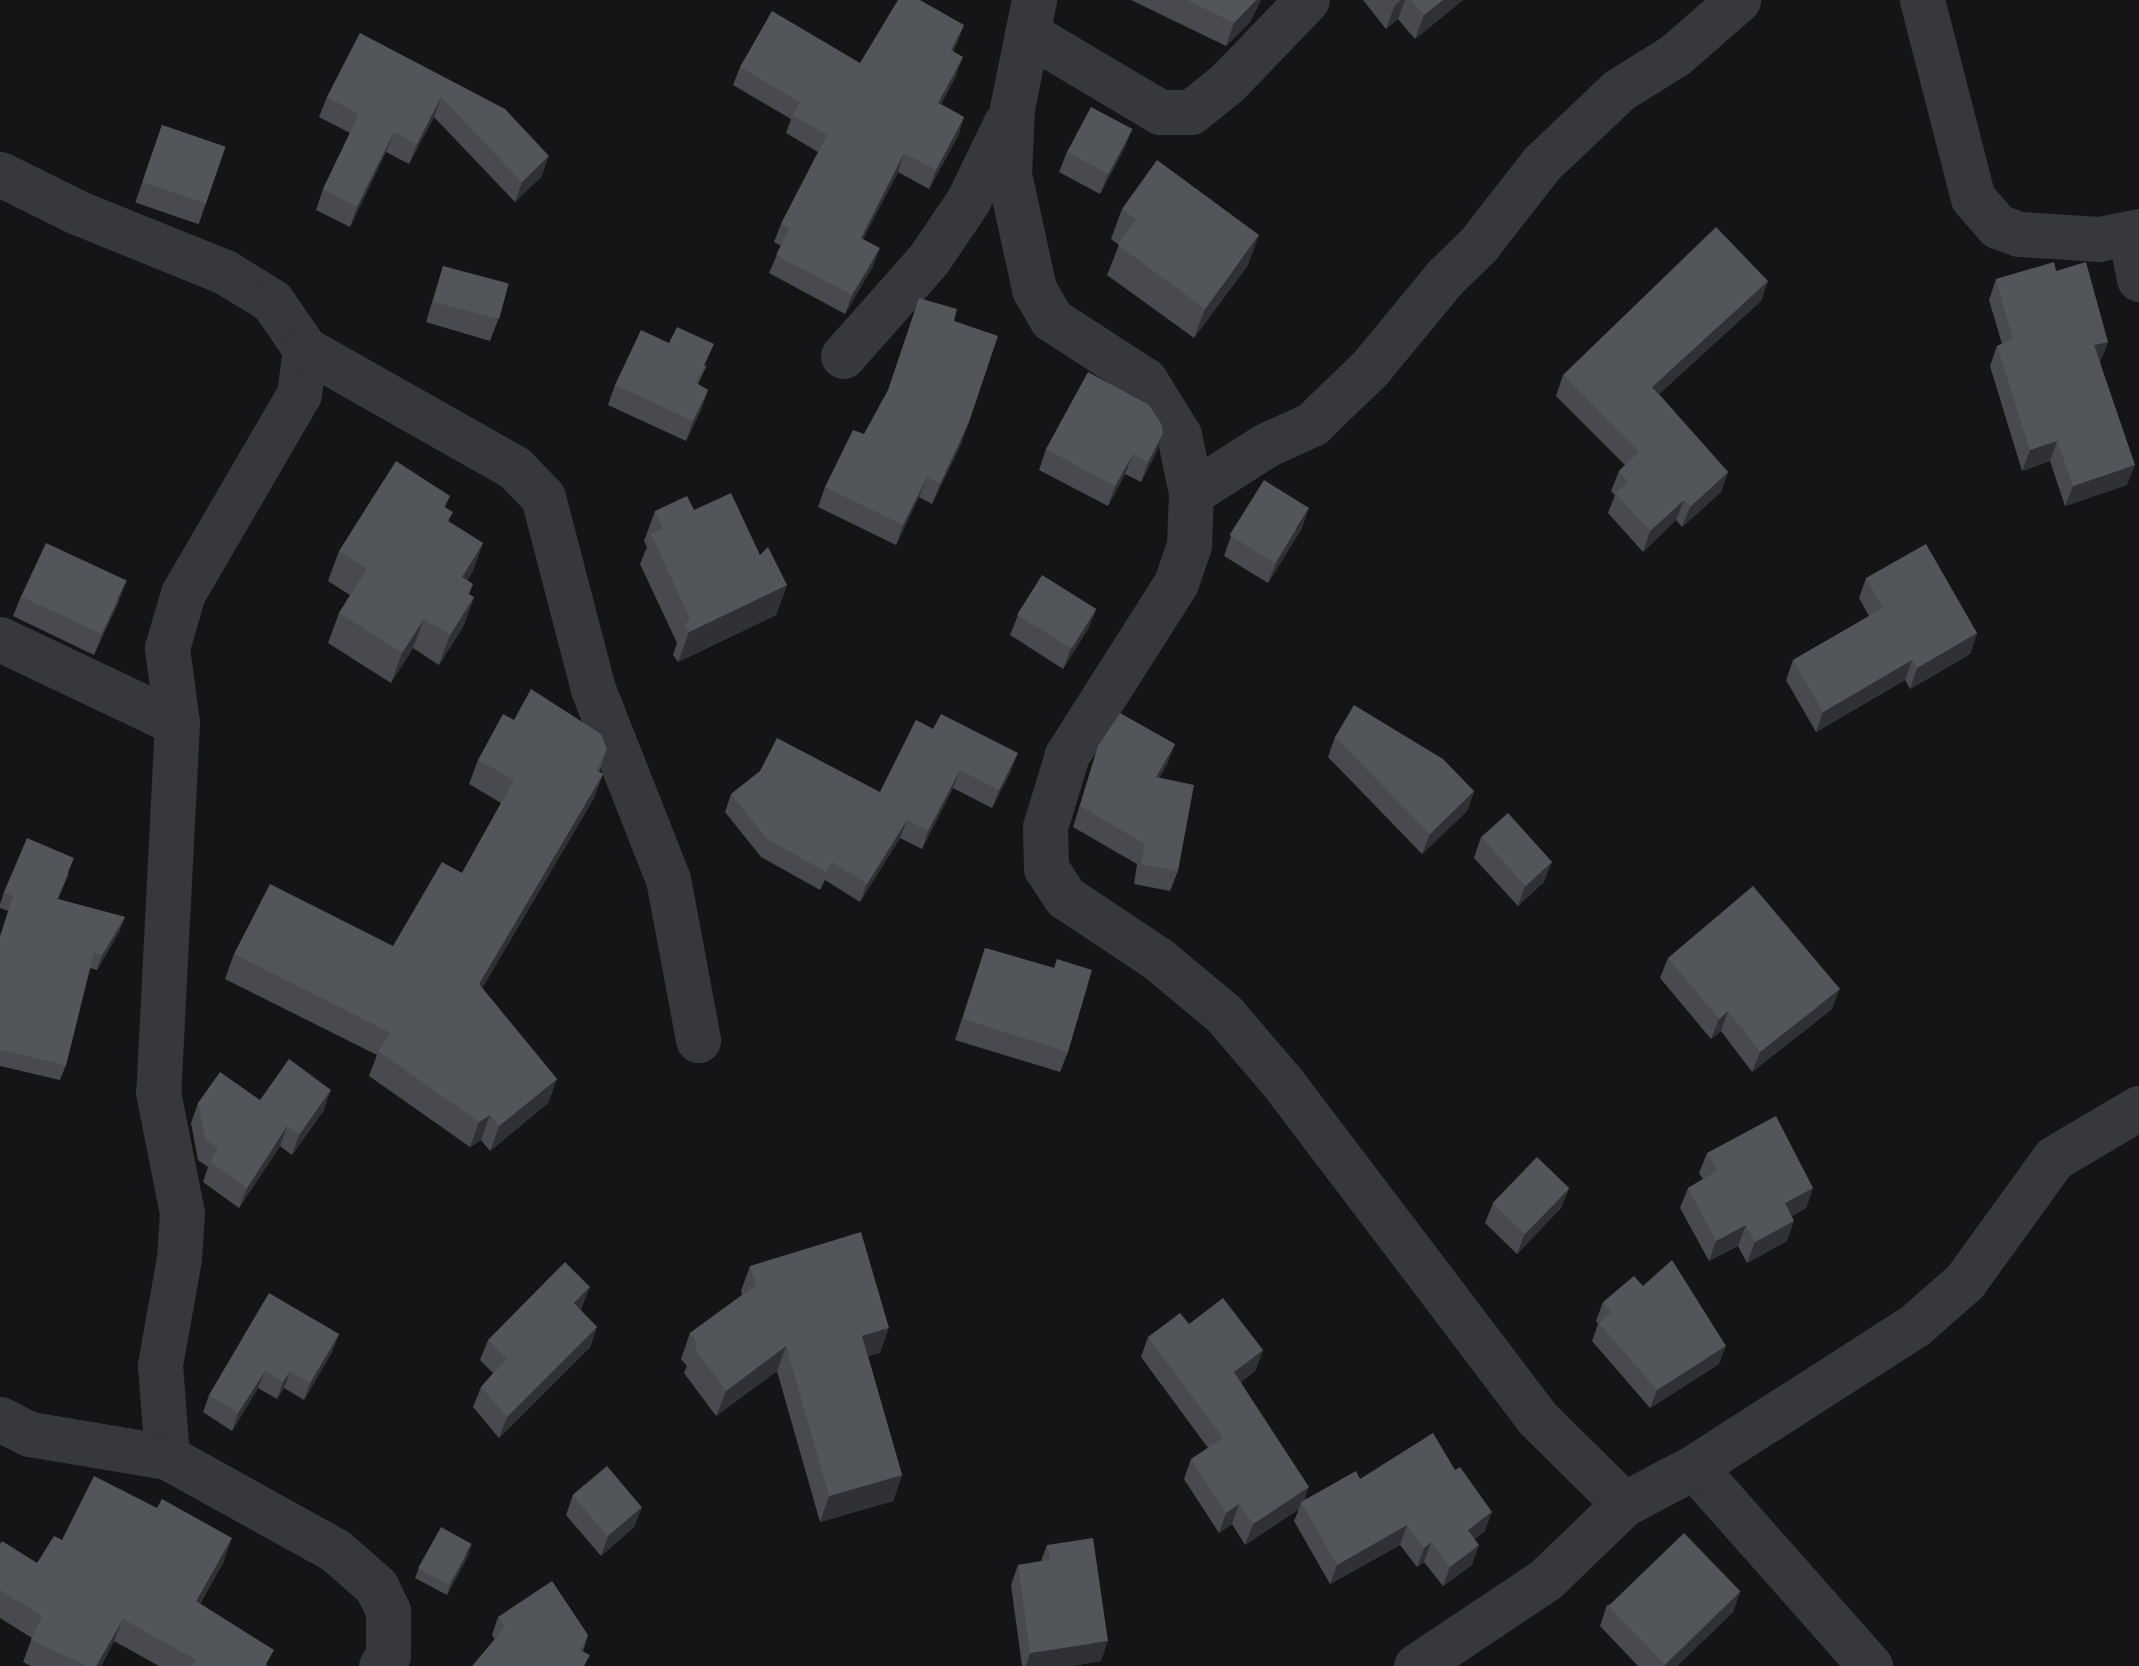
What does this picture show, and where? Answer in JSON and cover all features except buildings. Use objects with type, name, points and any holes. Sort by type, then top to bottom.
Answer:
[{"type":"street","points":[[1307,0],[1226,83],[1191,112],[1160,112],[1031,17],[1012,108],[1009,174],[1034,289],[1051,319],[1145,380],[1180,435],[1191,492],[1189,545],[1176,583],[1067,756],[1045,827],[1046,868],[1065,897],[1158,959],[1224,1014],[1282,1083],[1537,1418],[1624,1504]]},
{"type":"street","points":[[1191,492],[1266,445],[1312,424],[1370,368],[1445,277],[1478,246],[1541,164],[1619,90],[1674,54],[1738,0]]},
{"type":"street","points":[[1922,0],[1962,143],[1973,198],[1997,226],[2019,234],[2099,239],[2134,232],[2139,279]]},
{"type":"street","points":[[843,356],[928,260],[968,201],[1012,108]]},
{"type":"street","points":[[0,174],[79,213],[225,272],[272,301],[306,349],[515,468],[543,496],[592,689],[668,878],[698,1040]]},
{"type":"street","points":[[167,1457],[160,1366],[179,1258],[182,1213],[158,1092],[177,723],[167,648],[183,592],[299,394],[306,349]]},
{"type":"street","points":[[0,639],[177,723]]},
{"type":"street","points":[[1416,1666],[1545,1580],[1624,1504],[1694,1467],[1914,1326],[1965,1280],[2054,1158],[2139,1108]]},
{"type":"street","points":[[104,1448],[160,1366]]},
{"type":"street","points":[[0,1419],[30,1434],[167,1457],[334,1550],[376,1586],[388,1612],[388,1655],[381,1666]]},
{"type":"street","points":[[1694,1467],[1870,1666]]}]
